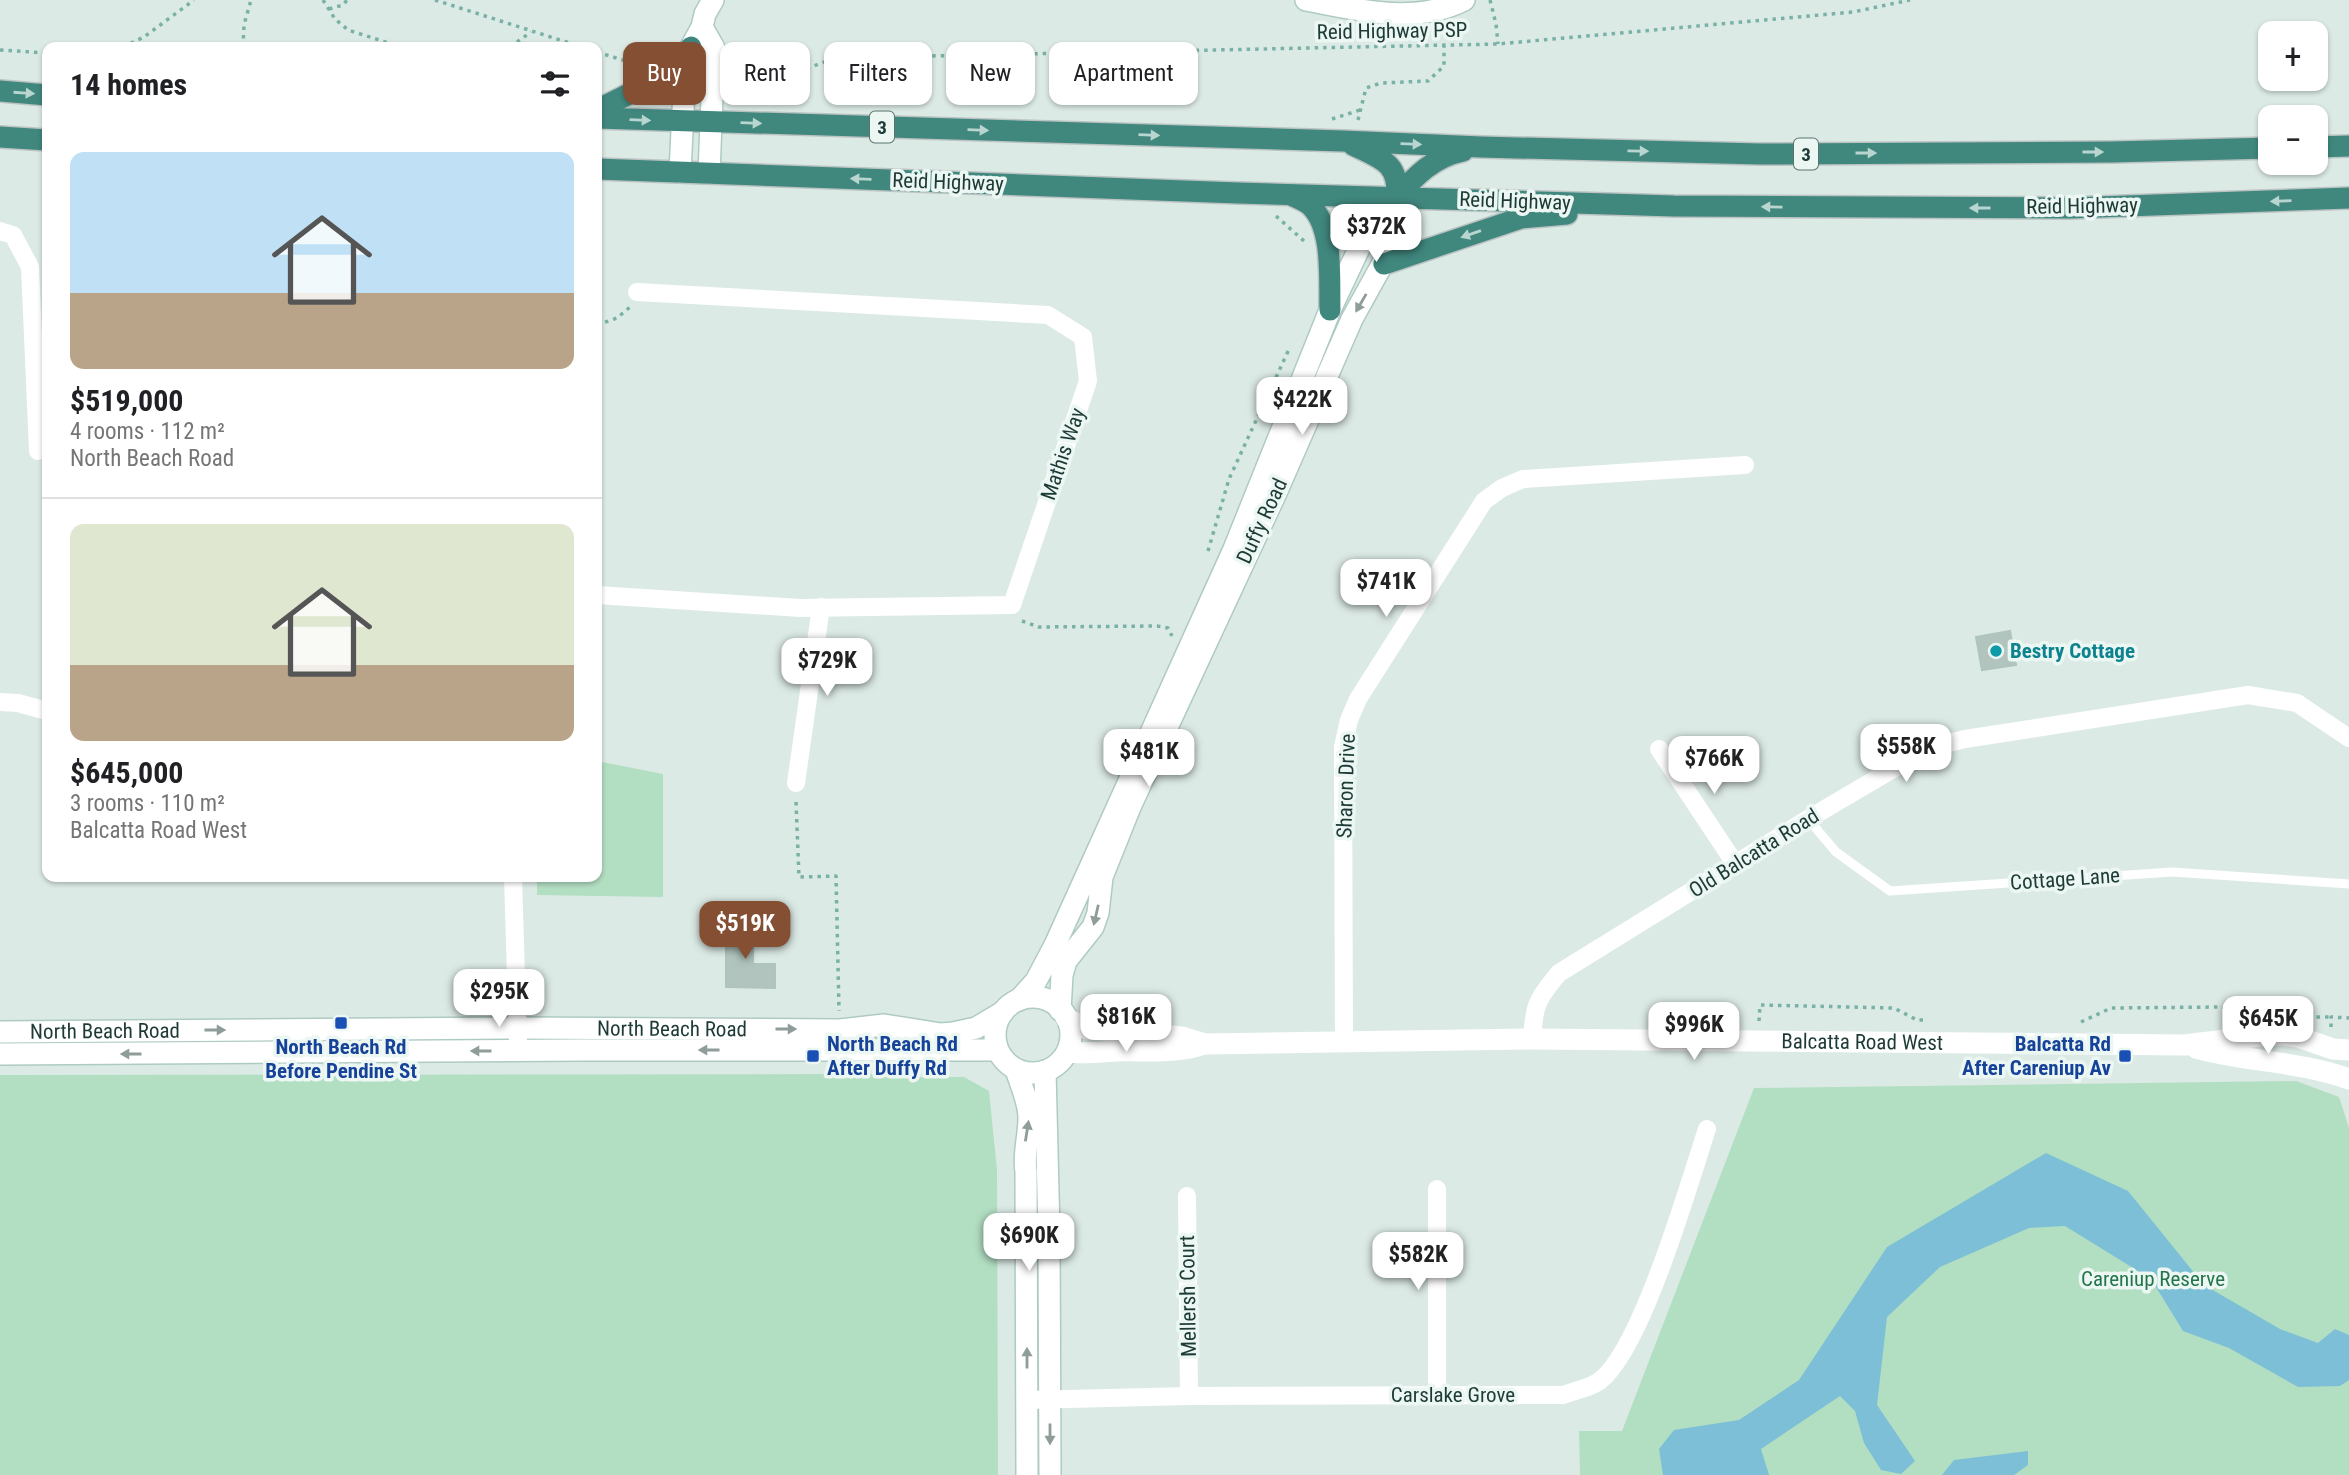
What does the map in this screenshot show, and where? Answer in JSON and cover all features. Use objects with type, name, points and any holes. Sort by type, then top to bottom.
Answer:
[{"type":"highway","points":[[0,92],[42,95]]},
{"type":"highway","points":[[602,108],[623,97]]},
{"type":"highway","name":"3","points":[[602,118],[1760,154],[2258,148]]},
{"type":"highway","points":[[0,137],[42,140]]},
{"type":"highway","points":[[1343,141],[1391,167],[1398,181],[1397,197]]},
{"type":"highway","points":[[2328,147],[2349,146]]},
{"type":"highway","points":[[1397,197],[1412,179],[1431,163],[1481,147]]},
{"type":"highway","name":"Reid Highway","points":[[602,169],[1674,206],[2070,208],[2349,198]]},
{"type":"highway","points":[[1291,194],[1310,205],[1319,218],[1329,254],[1330,310]]},
{"type":"highway","points":[[1384,264],[1521,218],[1674,206]]},
{"type":"main road","points":[[694,42],[713,0]]},
{"type":"main road","points":[[1316,0],[1383,14],[1419,14],[1464,0]]},
{"type":"main road","points":[[702,27],[714,48],[709,173]]},
{"type":"main road","points":[[680,172],[684,105]]},
{"type":"main road","name":"Duffy Road","points":[[1011,1006],[1036,981],[1055,945],[1234,549],[1330,310],[1372,221],[1384,206],[1397,197],[1402,216],[1400,232],[1352,319],[1276,494],[1130,807],[1102,877],[1098,914],[1093,927],[1066,961],[1062,975],[1063,1014]]},
{"type":"main road","points":[[1042,999],[1052,1003],[1063,1014],[1070,1029],[1070,1041],[1061,1061],[1045,1071],[1035,1073],[1016,1070],[1008,1065],[997,1050],[995,1030],[1011,1006],[1042,999]]},
{"type":"main road","name":"North Beach Road","points":[[0,1032],[517,1028],[840,1030],[884,1025],[941,1034],[976,1028],[1011,1006]]},
{"type":"main road","name":"Balcatta Road West","points":[[1063,1014],[1087,1028],[1182,1037],[1204,1044],[1532,1039],[2184,1045],[2282,1035],[2298,1037],[2333,1049],[2349,1050]]},
{"type":"main road","name":"Balcatta Road West","points":[[1067,1052],[1085,1054],[1185,1051],[1204,1044]]},
{"type":"main road","name":"Balcatta Road West","points":[[2184,1045],[2230,1057],[2302,1066],[2349,1079]]},
{"type":"main road","name":"North Beach Road","points":[[0,1054],[997,1050]]},
{"type":"main road","points":[[1016,1070],[1029,1119],[1024,1157],[1027,1475]]},
{"type":"main road","points":[[1045,1071],[1050,1475]]},
{"type":"street","points":[[0,231],[13,234],[30,267],[38,451]]},
{"type":"street","name":"Mathis Way","points":[[637,292],[1048,315],[1083,337],[1088,382],[1012,605]]},
{"type":"street","name":"Sharon Drive","points":[[1344,1042],[1343,747],[1349,720],[1359,699],[1484,501],[1502,488],[1523,479],[1745,465]]},
{"type":"street","points":[[602,595],[821,607],[1012,605]]},
{"type":"street","points":[[796,783],[821,607]]},
{"type":"street","name":"Old Balcatta Road","points":[[1532,1039],[1534,1011],[1541,993],[1559,972],[1808,819],[1936,746],[1965,739],[2248,695],[2297,703],[2349,738]]},
{"type":"street","points":[[0,702],[18,703],[42,710]]},
{"type":"street","points":[[1659,748],[1736,865]]},
{"type":"street","points":[[513,882],[518,1050]]},
{"type":"street","name":"Carslake Grove","points":[[1027,1401],[1189,1396],[1563,1395],[1598,1382],[1625,1352],[1661,1266],[1707,1129]]},
{"type":"street","points":[[1437,1189],[1437,1395]]},
{"type":"street","name":"Mellersh Court","points":[[1187,1196],[1189,1396]]},
{"type":"lane","name":"Cottage Lane","points":[[1808,819],[1836,852],[1890,891],[2172,872],[2349,884]]},
{"type":"path","points":[[134,42],[194,0]]},
{"type":"path","points":[[243,42],[244,25],[251,0]]},
{"type":"path","points":[[323,0],[335,19],[348,30],[385,42]]},
{"type":"path","points":[[329,9],[343,5],[347,0]]},
{"type":"path","points":[[435,0],[565,42]]},
{"type":"path","points":[[1490,0],[1498,44]]},
{"type":"path","name":"Reid Highway PSP","points":[[713,90],[734,89],[789,75],[835,58],[1498,44],[1853,12],[1910,0]]},
{"type":"path","points":[[517,42],[531,32]]},
{"type":"path","points":[[0,50],[42,53]]},
{"type":"path","points":[[602,54],[623,60]]},
{"type":"path","points":[[602,322],[623,313],[637,292]]},
{"type":"path","points":[[1012,605],[1021,621],[1039,627],[1168,628],[1172,636],[1173,657],[1181,667]]},
{"type":"path","points":[[796,783],[799,877],[836,876],[839,1013]]},
{"type":"path","points":[[1758,1041],[1760,1005],[1894,1008],[1917,1020],[1930,1020]]},
{"type":"path","points":[[2079,1023],[2111,1008],[2220,1007],[2266,1014]]},
{"type":"path","points":[[2304,1017],[2330,1017]]},
{"type":"green space","points":[[602,762],[663,774],[663,897],[537,895],[537,882],[602,882]]},
{"type":"green space","points":[[896,1074],[899,1077],[964,1077],[989,1091],[997,1170],[998,1475],[0,1475],[0,1075]]},
{"type":"green space","name":"Careniup Reserve","points":[[2296,1081],[2339,1097],[2349,1128],[2349,1475],[1580,1475],[1579,1431],[1622,1431],[1754,1088]]},
{"type":"water","points":[[2046,1153],[2128,1191],[2204,1285],[2280,1329],[2318,1343],[2335,1329],[2349,1335],[2349,1380],[2340,1386],[2298,1387],[2229,1348],[2183,1331],[2151,1279],[2065,1226],[2029,1228],[1940,1267],[1887,1317],[1877,1405],[1915,1461],[1901,1474],[1881,1470],[1864,1443],[1855,1411],[1840,1396],[1761,1449],[1769,1475],[1663,1475],[1659,1449],[1674,1430],[1739,1420],[1799,1380],[1887,1247]]},
{"type":"water","points":[[2028,1451],[2028,1465],[2014,1475],[1942,1475],[1954,1460]]},
{"type":"building","name":"Bestry Cottage","points":[[2010,631],[2016,665],[1982,670],[1976,637]]},
{"type":"building","points":[[726,925],[753,925],[753,964],[775,964],[775,988],[726,987]]},
{"type":"place","name":"Bestry Cottage","points":[[1996,651]]},
{"type":"place","name":"North Beach Rd Before Pendine St","points":[[341,1023]]},
{"type":"place","name":"North Beach Rd After Duffy Rd","points":[[813,1056]]},
{"type":"place","name":"Balcatta Rd After Careniup Av","points":[[2125,1056]]}]
